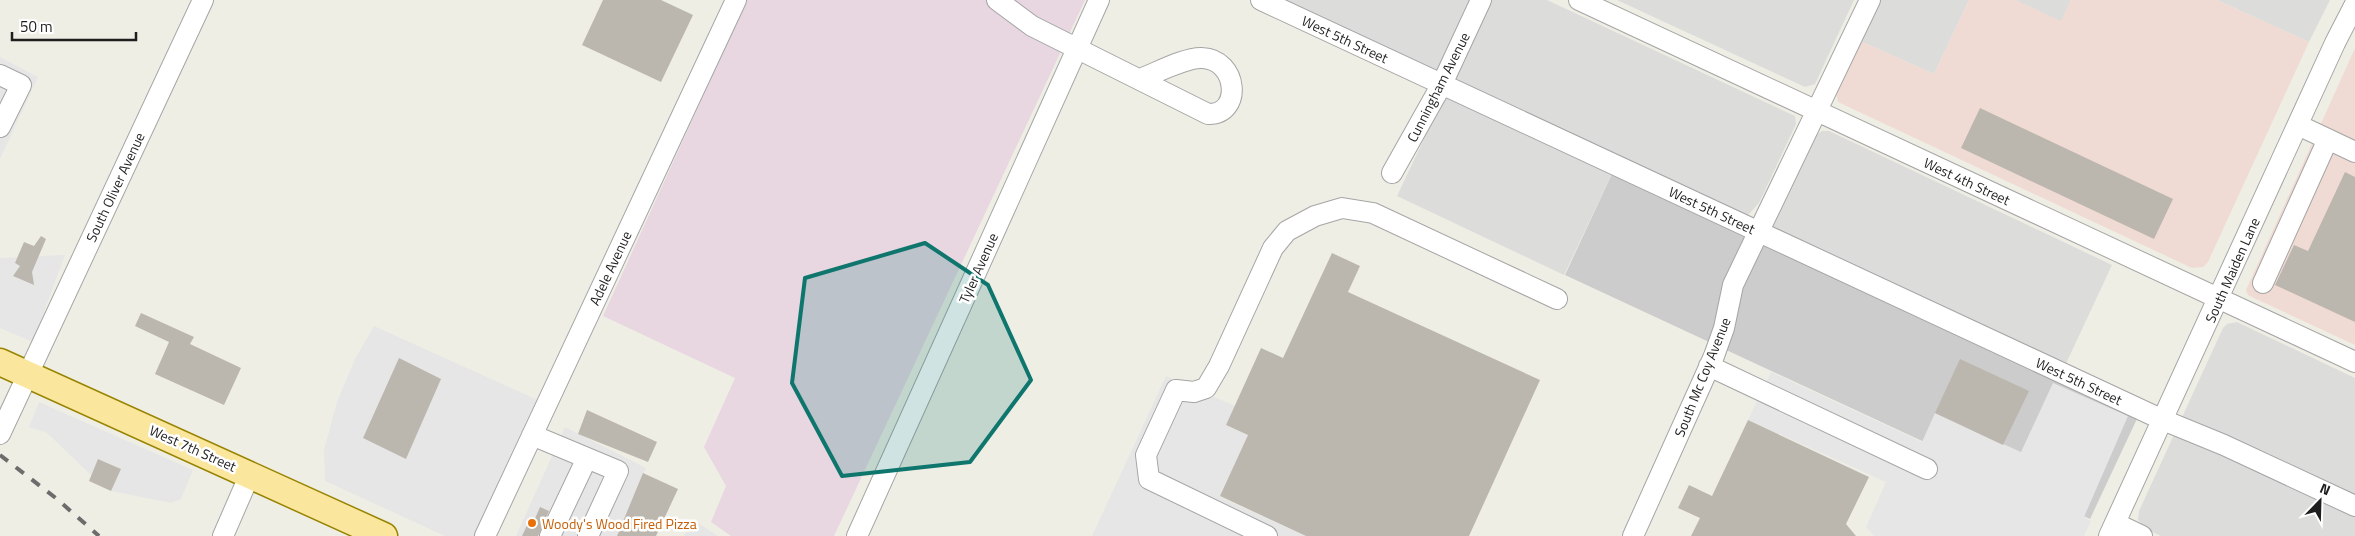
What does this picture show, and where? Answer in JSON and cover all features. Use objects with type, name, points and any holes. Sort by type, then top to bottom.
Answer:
[{"type":"main road","name":"West 7th Street","points":[[0,362],[384,536]]},
{"type":"street","name":"South Oliver Avenue","points":[[0,434],[203,0]]},
{"type":"street","name":"Adele Avenue","points":[[485,536],[736,0]]},
{"type":"street","points":[[997,0],[1032,26],[1140,79]]},
{"type":"street","name":"Tyler Avenue","points":[[858,536],[1099,0]]},
{"type":"street","name":"West 5th Street","points":[[1260,0],[2163,420],[2224,445],[2355,506]]},
{"type":"street","name":"Cunningham Avenue","points":[[1392,173],[1442,84],[1482,0]]},
{"type":"street","name":"West 4th Street","points":[[1579,0],[2355,362]]},
{"type":"street","name":"South Mc Coy Avenue","points":[[1634,536],[1724,328],[1733,285],[1870,0]]},
{"type":"street","name":"South Maiden Lane","points":[[2112,530],[2335,43],[2355,4]]},
{"type":"street","points":[[0,75],[21,85],[0,127]]},
{"type":"street","points":[[2298,124],[2355,152]]},
{"type":"street","points":[[2264,283],[2328,139]]},
{"type":"street","points":[[1267,536],[1149,479],[1146,455],[1176,390],[1194,392],[1206,388],[1219,366],[1273,248],[1287,231],[1314,216],[1342,208],[1373,213],[1557,299]]},
{"type":"street","points":[[1709,366],[1927,469]]},
{"type":"street","points":[[532,435],[618,471],[588,536]]},
{"type":"street","points":[[550,536],[588,458]]},
{"type":"street","points":[[223,536],[250,474]]},
{"type":"street","points":[[2112,530],[2142,536]]},
{"type":"highlighted area","points":[[925,243],[988,285],[1031,380],[970,462],[842,476],[792,383],[805,278]]},
{"type":"shaded area","points":[[747,0],[1085,0],[834,536],[731,536],[711,522],[726,486],[704,447],[735,378],[603,316]]},
{"type":"shaded area","points":[[1273,0],[1547,0],[1795,116],[1796,124],[1759,203],[1749,214],[1740,220],[1617,163],[1564,275],[1397,196],[1450,84]]},
{"type":"shaded area","points":[[1617,0],[1854,0],[1815,84],[1805,87]]},
{"type":"shaded area","points":[[1879,0],[1969,0],[1934,74],[1860,41]]},
{"type":"shaded area","points":[[1969,0],[2015,0],[2061,21],[2071,0],[2217,0],[2309,42],[2208,262],[2203,267],[2192,268],[1838,102],[1836,92],[1860,41],[1934,74]]},
{"type":"shaded area","points":[[2015,0],[2071,0],[2061,22]]},
{"type":"shaded area","points":[[2217,0],[2330,0],[2309,42]]},
{"type":"shaded area","points":[[2355,48],[2355,345],[2248,295],[2246,290]]},
{"type":"shaded area","points":[[0,57],[38,77],[0,159]]},
{"type":"shaded area","points":[[1822,131],[1829,131],[2112,265],[2063,370],[1771,234],[1772,225],[1815,136]]},
{"type":"shaded area","points":[[1617,163],[2143,406],[2090,519],[1565,275]]},
{"type":"shaded area","points":[[65,255],[33,342],[0,328],[0,258]]},
{"type":"shaded area","points":[[2237,322],[2355,378],[2355,536],[2161,536],[2148,530],[2138,520],[2139,511],[2223,328],[2227,324]]},
{"type":"shaded area","points":[[374,326],[540,401],[481,536],[445,536],[325,481],[324,450],[337,402],[355,359]]},
{"type":"shaded area","points":[[1771,372],[1922,442],[1935,413],[2021,452],[2053,383],[2128,416],[2084,517],[2091,521],[2084,536],[1874,536],[1866,527],[1886,482],[1748,420]]},
{"type":"shaded area","points":[[1166,376],[1235,406],[1226,425],[1248,435],[1220,497],[1306,536],[1092,536]]},
{"type":"shaded area","points":[[39,402],[193,470],[181,499],[171,503],[111,491],[120,468],[98,459],[92,476],[47,433],[29,427]]},
{"type":"shaded area","points":[[565,427],[646,468],[617,536],[516,536]]},
{"type":"shaded area","points":[[692,519],[718,536],[684,536]]},
{"type":"building","points":[[603,0],[661,0],[693,15],[661,82],[582,45]]},
{"type":"building","points":[[1980,108],[2173,199],[2154,239],[1961,148]]},
{"type":"building","points":[[2345,172],[2355,177],[2355,322],[2275,285],[2294,245],[2308,251]]},
{"type":"building","points":[[41,236],[46,239],[32,272],[34,285],[13,276],[20,266],[15,263],[24,242],[34,246]]},
{"type":"building","points":[[1332,253],[1360,266],[1348,292],[1540,380],[1469,536],[1306,536],[1220,496],[1248,435],[1226,425],[1261,348],[1283,358]]},
{"type":"building","points":[[141,313],[194,337],[190,344],[241,368],[224,405],[155,374],[169,342],[135,326]]},
{"type":"building","points":[[399,358],[441,379],[406,459],[363,438]]},
{"type":"building","points":[[1960,359],[2029,391],[2003,445],[1935,413]]},
{"type":"building","points":[[587,410],[657,442],[648,462],[578,434]]},
{"type":"building","points":[[1748,420],[1869,477],[1846,524],[1856,536],[1691,536],[1700,518],[1678,508],[1689,485],[1712,496]]},
{"type":"building","points":[[98,459],[121,469],[111,491],[89,481]]},
{"type":"building","points":[[643,473],[678,489],[656,536],[617,536]]},
{"type":"building","name":"Woody's Wood Fired Pizza","points":[[540,507],[549,511],[538,536],[522,536],[530,519],[534,521]]},
{"type":"railway","points":[[0,455],[57,499],[99,536]]},
{"type":"place","name":"Woody's Wood Fired Pizza","points":[[532,523]]}]
